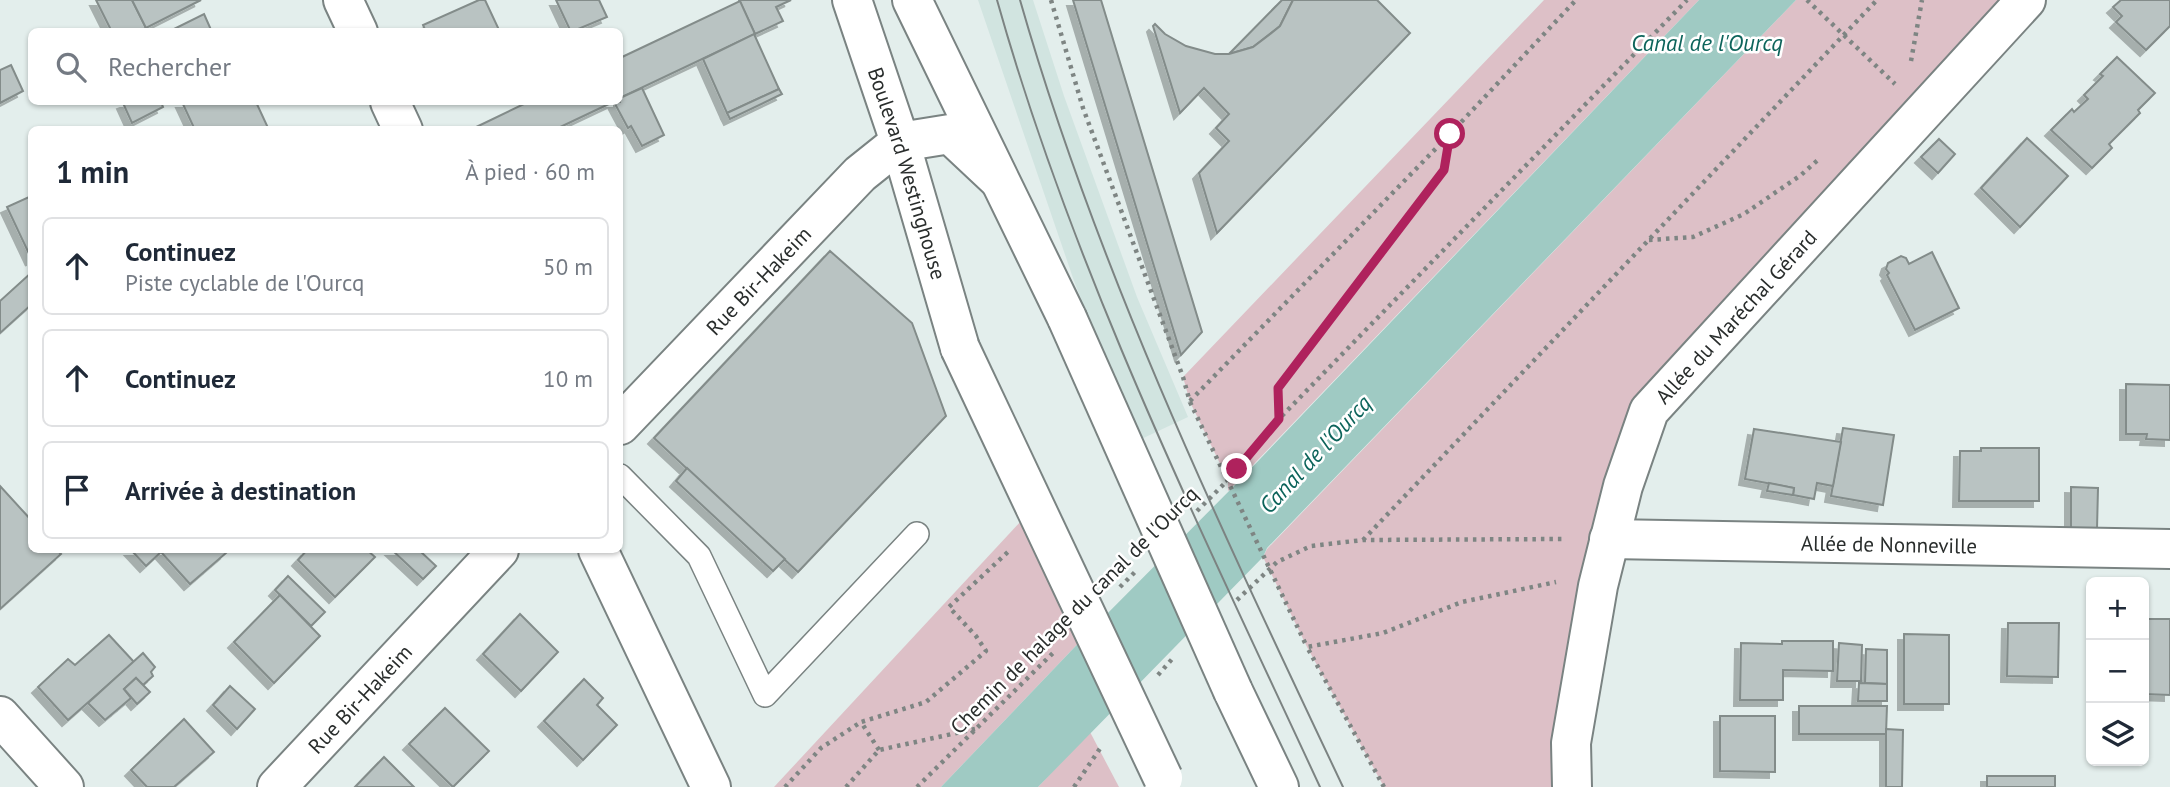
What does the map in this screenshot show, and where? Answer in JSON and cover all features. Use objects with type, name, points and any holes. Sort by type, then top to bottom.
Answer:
[{"type":"street","points":[[343,0],[356,28]]},
{"type":"street","name":"Boulevard Westinghouse","points":[[852,0],[900,142],[960,348],[1165,783]]},
{"type":"street","points":[[912,0],[1067,318],[1233,691],[1279,787]]},
{"type":"street","name":"Allée du Maréchal Gérard","points":[[1572,787],[1571,743],[1606,556],[1623,486],[1649,411],[2026,0]]},
{"type":"street","points":[[391,105],[401,126]]},
{"type":"street","points":[[900,142],[950,134],[1000,181]]},
{"type":"street","name":"Rue Bir-Hakeim","points":[[623,422],[860,174],[900,142]]},
{"type":"street","name":"Allée de Nonneville","points":[[1606,556],[2170,549]]},
{"type":"street","name":"Rue Bir-Hakeim","points":[[277,787],[496,553]]},
{"type":"street","points":[[599,553],[711,787]]},
{"type":"street","points":[[0,716],[64,787]]},
{"type":"lane","points":[[623,479],[699,556],[765,695],[917,534]]},
{"type":"path","points":[[1051,0],[1083,108],[1190,402],[1307,647],[1384,787]]},
{"type":"path","points":[[1190,402],[1576,0]]},
{"type":"path","name":"Chemin de halage du canal de l'Ourcq","points":[[1189,518],[1228,480],[1279,419],[1688,0]]},
{"type":"path","points":[[1807,0],[1924,111]]},
{"type":"path","points":[[1606,556],[1363,540],[1877,0]]},
{"type":"path","points":[[1911,61],[1922,0]]},
{"type":"path","points":[[1885,92],[1894,82]]},
{"type":"path","points":[[1279,419],[1278,388],[1444,170],[1450,134]]},
{"type":"path","points":[[1649,240],[1693,237],[1744,214],[1801,175],[1825,153]]},
{"type":"path","points":[[785,787],[821,748],[861,722],[926,702],[986,651],[949,607],[1042,521]]},
{"type":"path","points":[[1307,647],[1383,632],[1462,602],[1606,556]]},
{"type":"path","name":"Chemin de halage du canal de l'Ourcq","points":[[1111,595],[1140,566]]},
{"type":"path","name":"Chemin de halage du canal de l'Ourcq","points":[[917,787],[1062,644]]},
{"type":"path","points":[[861,722],[879,750]]},
{"type":"path","points":[[846,787],[879,750],[975,729]]},
{"type":"shaded area","points":[[978,0],[1033,0],[1064,96],[1137,297],[1188,417],[1135,442],[1073,278]]},
{"type":"shaded area","points":[[1544,0],[1699,0],[1228,491],[1228,480],[1190,402],[1183,377]]},
{"type":"shaded area","points":[[1796,0],[2026,0],[1649,411],[1572,787],[1384,787],[1307,647],[1263,557],[1267,549]]},
{"type":"shaded area","points":[[1035,506],[1091,630],[941,787],[774,787]]},
{"type":"shaded area","points":[[1090,732],[1119,787],[1038,787]]},
{"type":"water","name":"Canal de l'Ourcq","points":[[1699,0],[1796,0],[1267,548],[1263,557],[1038,787],[941,787],[1237,483]]},
{"type":"building","points":[[96,0],[132,0],[146,28],[110,28]]},
{"type":"building","points":[[132,0],[201,0],[146,28]]},
{"type":"building","points":[[479,0],[485,0],[498,28],[424,28],[423,25]]},
{"type":"building","points":[[556,0],[599,0],[607,17],[581,28],[569,28]]},
{"type":"building","points":[[739,0],[791,0],[776,7],[783,21],[755,34]]},
{"type":"building","points":[[1073,0],[1101,0],[1202,332],[1181,355]]},
{"type":"building","points":[[1282,0],[1293,0],[1280,26],[1253,47],[1229,54]]},
{"type":"building","points":[[1293,0],[1377,0],[1410,33],[1217,233],[1199,173],[1229,141],[1216,128],[1229,114],[1204,88],[1180,113],[1153,26],[1155,24],[1165,34],[1186,46],[1215,54],[1229,54],[1253,47],[1280,26]]},
{"type":"building","points":[[2121,0],[2170,0],[2170,26],[2146,50],[2116,22],[2122,16],[2113,7]]},
{"type":"building","points":[[740,1],[755,34],[623,97],[623,57]]},
{"type":"building","points":[[204,14],[210,28],[176,28]]},
{"type":"building","points":[[754,34],[779,89],[727,113],[703,59]]},
{"type":"building","points":[[2117,57],[2155,93],[2138,110],[2140,113],[2109,144],[2112,148],[2092,168],[2051,130],[2072,109],[2074,112],[2088,99],[2084,95]]},
{"type":"building","points":[[11,65],[23,91],[0,103],[0,70]]},
{"type":"building","points":[[642,88],[664,135],[642,146],[616,105],[623,105],[623,97]]},
{"type":"building","points":[[779,89],[782,94],[730,119],[727,113]]},
{"type":"building","points":[[124,105],[162,105],[163,107],[132,123]]},
{"type":"building","points":[[183,105],[257,105],[267,126],[193,126]]},
{"type":"building","points":[[522,105],[607,105],[562,126],[478,126]]},
{"type":"building","points":[[2027,138],[2068,176],[2020,227],[1981,188]]},
{"type":"building","points":[[1939,139],[1955,154],[1938,173],[1921,157]]},
{"type":"building","points":[[28,197],[28,252],[7,207]]},
{"type":"building","points":[[830,251],[912,323],[946,416],[798,572],[654,438]]},
{"type":"building","points":[[1932,252],[1959,308],[1915,330],[1886,269],[1888,263],[1901,256],[1906,258],[1909,264]]},
{"type":"building","points":[[28,276],[28,308],[0,333],[0,301]]},
{"type":"building","points":[[2126,384],[2170,385],[2170,440],[2146,439],[2147,434],[2126,434]]},
{"type":"building","points":[[1843,428],[1894,435],[1883,505],[1831,496]]},
{"type":"building","points":[[1754,429],[1841,442],[1833,486],[1817,483],[1814,499],[1793,495],[1794,488],[1745,479]]},
{"type":"building","points":[[1981,448],[2039,448],[2039,501],[1959,501],[1960,451],[1981,451]]},
{"type":"building","points":[[687,468],[785,559],[773,571],[676,481]]},
{"type":"building","points":[[1769,483],[1794,488],[1793,495],[1767,491]]},
{"type":"building","points":[[0,486],[28,517],[28,553],[61,554],[0,609]]},
{"type":"building","points":[[2071,487],[2098,488],[2097,529],[2071,529]]},
{"type":"building","points":[[134,553],[160,553],[146,566]]},
{"type":"building","points":[[162,553],[226,553],[190,584]]},
{"type":"building","points":[[304,553],[370,553],[375,557],[335,597],[298,560]]},
{"type":"building","points":[[395,553],[422,553],[436,566],[423,579]]},
{"type":"building","points":[[288,576],[325,612],[311,626],[275,590]]},
{"type":"building","points":[[280,595],[320,636],[274,683],[234,642]]},
{"type":"building","points":[[520,614],[558,652],[521,691],[483,654]]},
{"type":"building","points":[[2149,619],[2170,619],[2170,695],[2149,694]]},
{"type":"building","points":[[2008,623],[2059,623],[2058,677],[2007,676]]},
{"type":"building","points":[[1904,634],[1949,635],[1949,704],[1904,704]]},
{"type":"building","points":[[109,635],[134,662],[68,720],[38,687],[68,659],[75,665]]},
{"type":"building","points":[[1782,641],[1833,641],[1833,671],[1783,670],[1783,700],[1740,700],[1741,643],[1782,644]]},
{"type":"building","points":[[1839,643],[1862,645],[1861,681],[1837,681]]},
{"type":"building","points":[[1866,649],[1887,650],[1887,684],[1865,683]]},
{"type":"building","points":[[143,653],[155,667],[151,672],[153,676],[143,685],[136,678],[124,689],[131,698],[105,720],[88,703]]},
{"type":"building","points":[[136,678],[150,692],[137,704],[124,689]]},
{"type":"building","points":[[584,679],[603,698],[597,705],[617,725],[583,760],[544,721]]},
{"type":"building","points":[[1859,683],[1887,684],[1887,701],[1858,701]]},
{"type":"building","points":[[230,686],[255,709],[237,729],[213,705]]},
{"type":"building","points":[[1799,706],[1887,706],[1886,734],[1799,734]]},
{"type":"building","points":[[445,708],[489,751],[453,787],[409,744]]},
{"type":"building","points":[[1720,716],[1775,716],[1775,772],[1720,771]]},
{"type":"building","points":[[184,719],[214,752],[174,787],[147,787],[131,770]]},
{"type":"building","points":[[1886,729],[1903,730],[1902,787],[1886,787]]},
{"type":"building","points":[[384,757],[414,787],[355,787]]},
{"type":"building","points":[[1987,776],[2055,776],[2055,787],[1987,787]]},
{"type":"tram line","points":[[997,0],[1028,102],[1102,302],[1186,497],[1320,787]]},
{"type":"tram line","points":[[1020,0],[1051,102],[1086,202],[1165,400],[1343,787]]},
{"type":"route","points":[[1237,469],[1279,419],[1278,388],[1444,170],[1450,134]]}]
